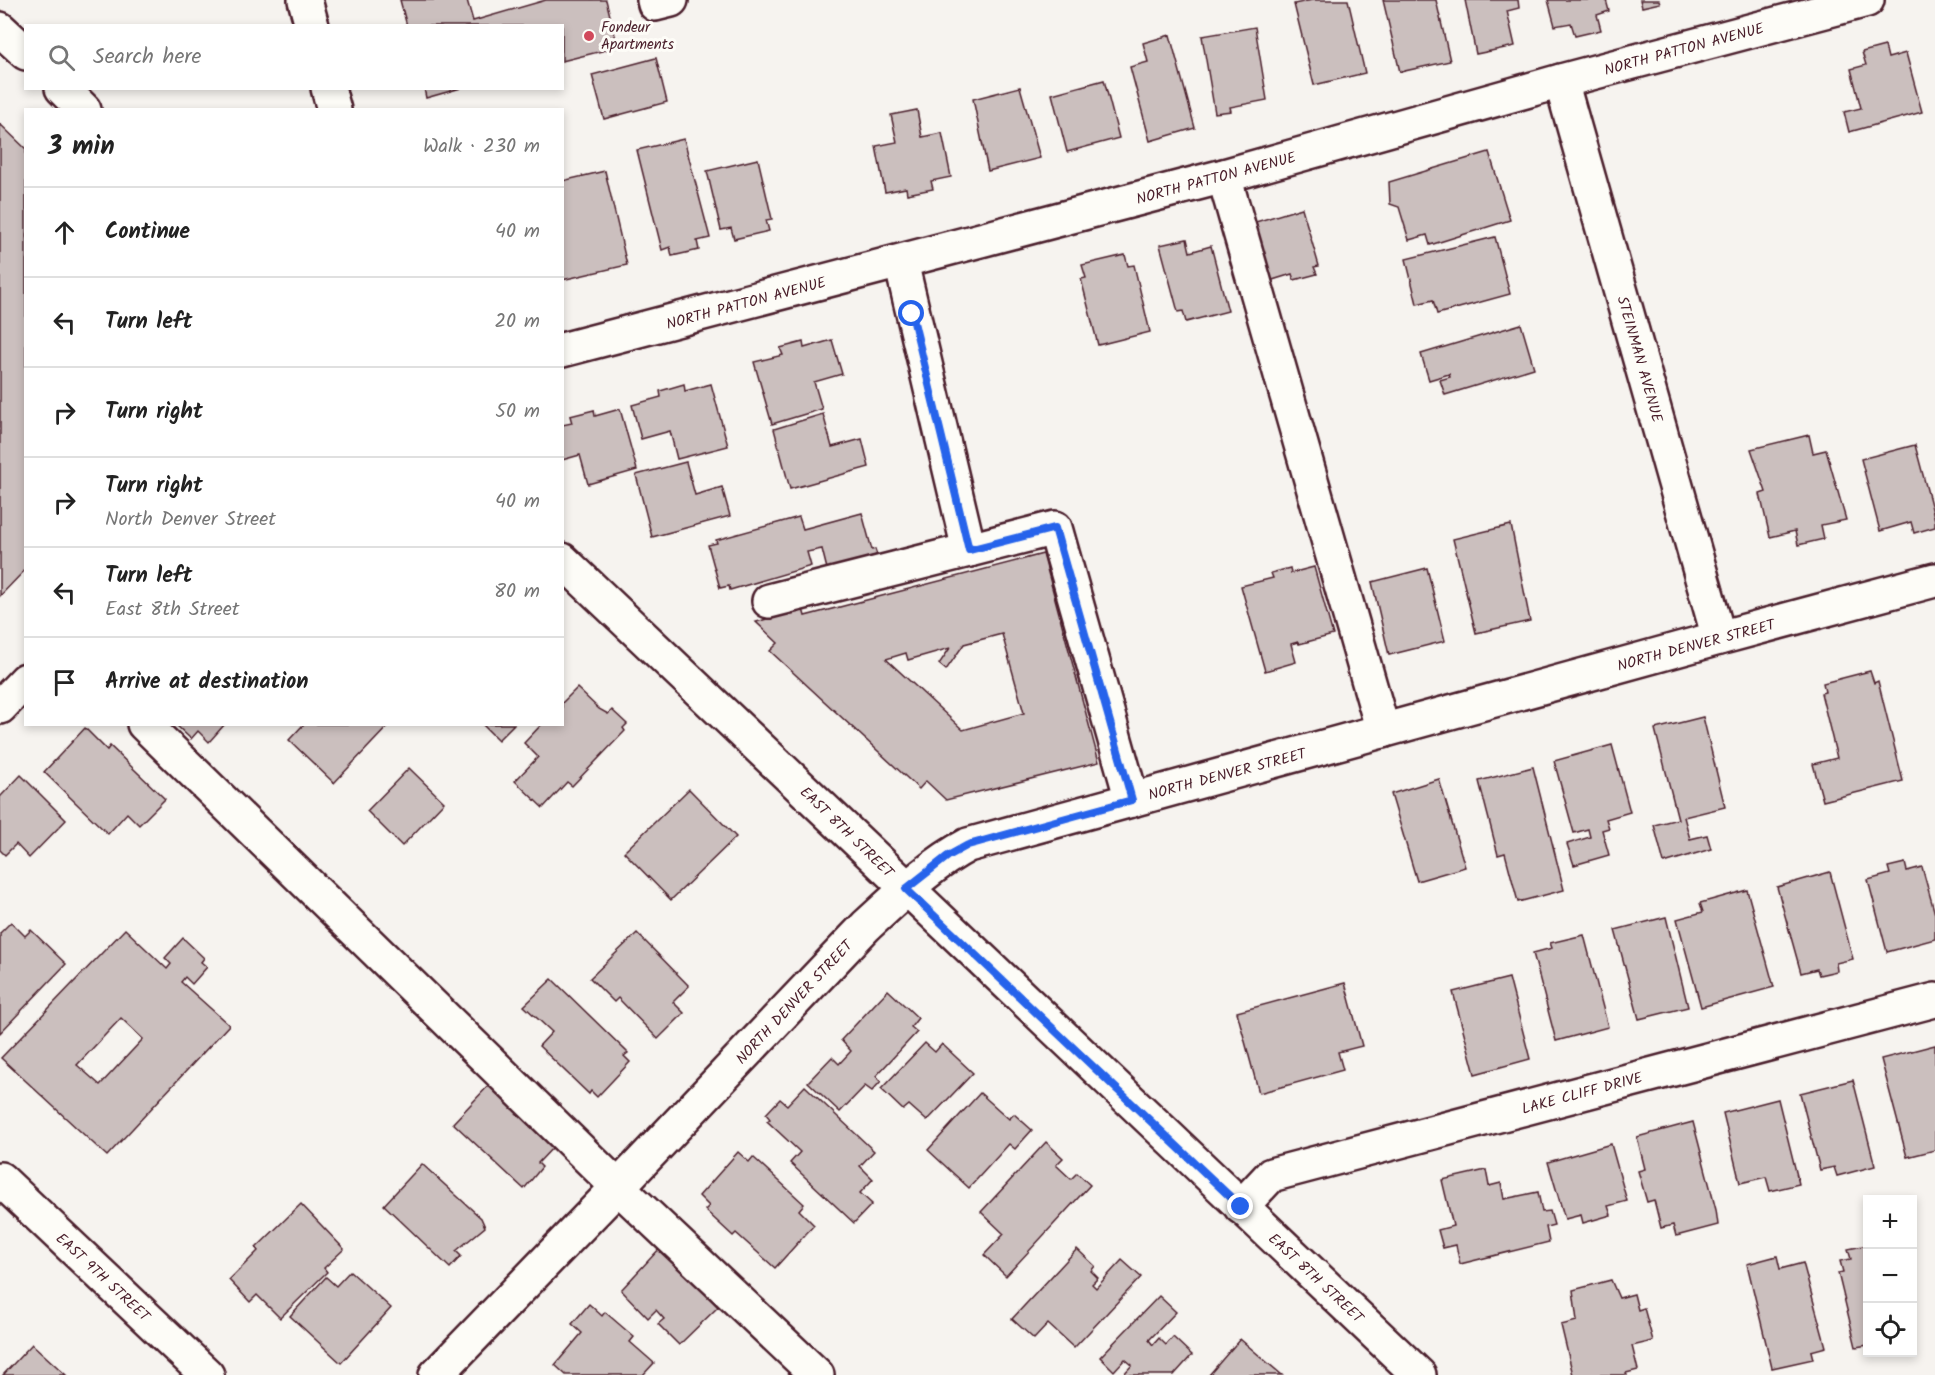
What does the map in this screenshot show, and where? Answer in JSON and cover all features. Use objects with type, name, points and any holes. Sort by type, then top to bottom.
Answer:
[{"type":"street","points":[[305,0],[311,24]]},
{"type":"street","points":[[654,0],[655,4],[671,0]]},
{"type":"street","name":"NORTH PATTON AVENUE","points":[[564,349],[1224,176],[1561,81],[1867,0]]},
{"type":"street","points":[[0,29],[24,52]]},
{"type":"street","name":"STEINMAN AVENUE","points":[[1561,81],[1719,638]]},
{"type":"street","points":[[64,90],[82,108]]},
{"type":"street","points":[[329,90],[333,108]]},
{"type":"street","points":[[1224,176],[1383,732]]},
{"type":"street","points":[[901,262],[969,550]]},
{"type":"street","points":[[769,601],[1055,528],[1132,800]]},
{"type":"street","name":"EAST 8TH STREET","points":[[564,562],[1419,1375]]},
{"type":"street","name":"NORTH DENVER STREET","points":[[436,1375],[866,926],[906,889],[948,856],[968,845],[1935,580]]},
{"type":"street","points":[[0,707],[24,683]]},
{"type":"street","points":[[146,726],[618,1187],[817,1375]]},
{"type":"street","name":"LAKE CLIFF DRIVE","points":[[1241,1207],[1271,1175],[1935,1000]]},
{"type":"street","name":"EAST 9TH STREET","points":[[0,1179],[207,1375]]},
{"type":"building","name":"Fondeur Apartments","points":[[400,0],[467,0],[473,21],[546,0],[606,0],[618,47],[564,60],[564,24],[406,24]]},
{"type":"building","points":[[1312,0],[1348,0],[1365,73],[1314,85],[1294,4]]},
{"type":"building","points":[[1383,0],[1436,0],[1450,61],[1400,72]]},
{"type":"building","points":[[1465,0],[1518,0],[1519,8],[1507,11],[1515,46],[1476,54]]},
{"type":"building","points":[[1548,0],[1606,0],[1609,11],[1597,15],[1601,30],[1575,36],[1571,23],[1555,26]]},
{"type":"building","points":[[1640,0],[1659,0],[1660,3],[1642,7]]},
{"type":"building","points":[[1255,27],[1267,100],[1230,107],[1231,111],[1215,113],[1202,36]]},
{"type":"building","points":[[1170,35],[1195,128],[1150,141],[1130,67],[1148,62],[1143,43]]},
{"type":"building","points":[[1885,46],[1888,58],[1906,53],[1922,112],[1849,132],[1844,112],[1861,108],[1851,69],[1866,65],[1862,52]]},
{"type":"building","points":[[656,58],[667,102],[604,119],[592,75]]},
{"type":"building","points":[[1104,80],[1119,138],[1067,152],[1052,94]]},
{"type":"building","points":[[1020,87],[1040,158],[988,171],[973,99]]},
{"type":"building","points":[[424,90],[454,90],[426,98]]},
{"type":"building","points":[[917,110],[922,137],[942,133],[951,177],[931,181],[933,189],[907,194],[906,188],[885,192],[876,146],[897,142],[891,115]]},
{"type":"building","points":[[0,124],[24,147],[24,571],[0,596]]},
{"type":"building","points":[[684,139],[710,238],[697,241],[699,250],[672,256],[670,247],[662,250],[637,150]]},
{"type":"building","points":[[1489,152],[1510,220],[1430,245],[1427,235],[1409,240],[1399,207],[1390,204],[1389,182]]},
{"type":"building","points":[[758,159],[772,219],[766,220],[769,231],[734,239],[731,228],[721,230],[707,171]]},
{"type":"building","points":[[605,171],[627,265],[564,280],[564,181]]},
{"type":"building","points":[[1302,208],[1319,266],[1314,267],[1317,274],[1294,280],[1292,274],[1266,282],[1249,224]]},
{"type":"building","points":[[1495,237],[1510,294],[1437,314],[1433,300],[1417,304],[1406,259]]},
{"type":"building","points":[[1187,239],[1190,252],[1211,246],[1228,311],[1186,322],[1183,311],[1178,312],[1160,245]]},
{"type":"building","points":[[1125,255],[1128,266],[1134,265],[1150,332],[1098,345],[1081,279],[1086,278],[1082,265]]},
{"type":"building","points":[[1521,324],[1534,368],[1445,395],[1440,380],[1450,377],[1449,374],[1429,380],[1421,354]]},
{"type":"building","points":[[832,340],[842,374],[814,382],[822,409],[772,424],[754,362],[783,355],[780,348],[803,342],[804,348]]},
{"type":"building","points":[[684,384],[685,391],[711,384],[728,446],[677,459],[670,431],[641,439],[632,405],[661,397],[660,391]]},
{"type":"building","points":[[620,409],[637,470],[588,484],[580,455],[564,459],[564,425],[572,423],[570,416],[594,410],[595,416]]},
{"type":"building","points":[[823,414],[832,447],[862,439],[869,467],[790,489],[774,429]]},
{"type":"building","points":[[1809,435],[1813,453],[1826,450],[1846,520],[1821,525],[1824,539],[1798,545],[1795,531],[1770,537],[1760,494],[1766,492],[1751,449]]},
{"type":"building","points":[[1915,445],[1935,527],[1914,533],[1911,522],[1880,531],[1861,459]]},
{"type":"building","points":[[686,462],[695,495],[722,487],[730,516],[652,537],[636,475]]},
{"type":"building","points":[[862,513],[872,550],[875,549],[877,555],[827,569],[822,549],[807,552],[811,566],[730,590],[729,586],[720,588],[708,545],[717,543],[716,540],[799,517],[803,529]]},
{"type":"building","points":[[1511,525],[1530,621],[1476,633],[1453,539]]},
{"type":"building","points":[[1043,554],[1099,762],[946,800],[926,781],[919,789],[770,651],[778,643],[756,622],[803,609],[805,616]],"holes":[[[1002,634],[1024,713],[963,730],[886,659],[906,653],[908,660],[950,648],[939,664],[946,670],[964,644]]]},
{"type":"building","points":[[1314,567],[1333,635],[1291,644],[1296,662],[1265,671],[1241,586],[1273,578],[1271,573],[1290,568],[1291,573]]},
{"type":"building","points":[[1427,568],[1445,641],[1389,655],[1372,582]]},
{"type":"building","points":[[1870,671],[1874,683],[1878,681],[1903,781],[1823,801],[1813,764],[1837,758],[1821,693],[1825,692],[1823,683]]},
{"type":"building","points":[[577,688],[599,709],[608,714],[612,710],[627,724],[623,728],[625,731],[572,786],[567,782],[543,808],[515,781],[538,757],[524,743],[540,726],[564,726],[564,701]]},
{"type":"building","points":[[1703,717],[1725,807],[1684,817],[1690,839],[1707,835],[1711,849],[1664,863],[1654,825],[1678,819],[1655,729]]},
{"type":"building","points":[[177,726],[223,726],[209,742],[198,731],[191,739]]},
{"type":"building","points":[[302,726],[388,726],[334,783],[289,740]]},
{"type":"building","points":[[484,726],[512,726],[498,740]]},
{"type":"building","points":[[85,728],[107,750],[110,746],[165,799],[139,825],[127,813],[108,834],[44,772]]},
{"type":"building","points":[[1612,745],[1630,812],[1606,819],[1609,828],[1602,830],[1609,855],[1574,865],[1567,844],[1590,837],[1588,829],[1574,833],[1554,761]]},
{"type":"building","points":[[1533,767],[1564,890],[1518,902],[1505,853],[1498,855],[1479,781]]},
{"type":"building","points":[[409,768],[444,802],[402,846],[367,811]]},
{"type":"building","points":[[21,775],[66,820],[29,858],[16,844],[5,855],[0,850],[0,797]]},
{"type":"building","points":[[1439,779],[1465,867],[1417,881],[1391,794]]},
{"type":"building","points":[[689,789],[736,837],[671,900],[624,852]]},
{"type":"building","points":[[1905,863],[1907,871],[1922,867],[1935,914],[1935,939],[1887,952],[1868,880],[1890,874],[1888,867]]},
{"type":"building","points":[[1830,872],[1853,959],[1836,963],[1837,971],[1819,975],[1817,969],[1801,973],[1777,887]]},
{"type":"building","points":[[1747,890],[1774,987],[1701,1007],[1677,919],[1703,912],[1700,903]]},
{"type":"building","points":[[1666,917],[1688,1007],[1639,1019],[1615,930]]},
{"type":"building","points":[[11,922],[25,936],[31,930],[66,964],[0,1033],[0,933]]},
{"type":"building","points":[[125,929],[167,969],[171,964],[165,958],[183,938],[204,958],[201,962],[207,967],[192,984],[185,977],[181,982],[229,1025],[107,1156],[1,1058]],"holes":[[[121,1018],[143,1039],[100,1085],[77,1065]]]},
{"type":"building","points":[[637,933],[689,986],[673,1002],[684,1013],[658,1039],[618,998],[614,1002],[590,978]]},
{"type":"building","points":[[1584,935],[1608,1027],[1556,1041],[1533,953],[1552,948],[1550,943]]},
{"type":"building","points":[[1509,978],[1530,1059],[1475,1074],[1453,992]]},
{"type":"building","points":[[552,979],[628,1053],[624,1056],[630,1062],[597,1097],[591,1091],[589,1094],[539,1046],[552,1032],[524,1006]]},
{"type":"building","points":[[1345,983],[1362,1046],[1338,1052],[1343,1070],[1259,1093],[1237,1012]]},
{"type":"building","points":[[888,990],[918,1018],[911,1027],[917,1032],[876,1076],[881,1081],[872,1091],[865,1086],[840,1112],[808,1082],[832,1057],[839,1064],[851,1051],[841,1040]]},
{"type":"building","points":[[925,1043],[935,1052],[942,1044],[973,1073],[927,1121],[909,1105],[903,1110],[881,1089]]},
{"type":"building","points":[[1935,1045],[1935,1150],[1907,1157],[1881,1059]]},
{"type":"building","points":[[1853,1080],[1875,1166],[1837,1176],[1834,1167],[1820,1170],[1800,1093]]},
{"type":"building","points":[[490,1084],[555,1145],[538,1163],[542,1167],[524,1189],[453,1123]]},
{"type":"building","points":[[805,1086],[874,1151],[860,1166],[873,1179],[860,1193],[872,1204],[854,1223],[790,1163],[800,1152],[767,1121],[770,1119],[766,1114],[780,1099],[787,1105]]},
{"type":"building","points":[[980,1093],[1009,1119],[1014,1114],[1032,1130],[1015,1149],[1009,1144],[969,1188],[928,1150]]},
{"type":"building","points":[[1778,1099],[1799,1184],[1770,1191],[1766,1177],[1740,1183],[1723,1113]]},
{"type":"building","points":[[1693,1122],[1718,1225],[1676,1236],[1673,1225],[1661,1228],[1654,1200],[1647,1202],[1638,1171],[1645,1169],[1637,1137]]},
{"type":"building","points":[[1046,1142],[1063,1158],[1056,1165],[1071,1179],[1077,1173],[1090,1185],[1006,1276],[984,1255],[1004,1234],[981,1212]]},
{"type":"building","points":[[1611,1144],[1627,1201],[1608,1206],[1611,1215],[1583,1223],[1581,1215],[1565,1219],[1548,1162]]},
{"type":"building","points":[[738,1152],[749,1162],[753,1157],[804,1204],[799,1210],[814,1225],[775,1268],[736,1233],[733,1236],[705,1210],[709,1206],[699,1196]]},
{"type":"building","points":[[422,1164],[481,1218],[485,1227],[456,1251],[461,1256],[450,1268],[384,1205]]},
{"type":"building","points":[[1486,1170],[1489,1186],[1501,1183],[1504,1199],[1538,1192],[1542,1212],[1550,1211],[1554,1225],[1546,1227],[1549,1242],[1460,1264],[1456,1245],[1443,1248],[1438,1230],[1453,1226],[1442,1180]]},
{"type":"building","points":[[301,1204],[344,1249],[324,1268],[327,1272],[280,1318],[257,1295],[250,1302],[229,1280],[258,1251],[256,1248]]},
{"type":"building","points":[[1863,1246],[1863,1346],[1856,1347],[1838,1273],[1843,1272],[1840,1261],[1851,1259],[1848,1249]]},
{"type":"building","points":[[661,1247],[718,1307],[679,1345],[658,1324],[664,1319],[656,1310],[648,1318],[621,1290]]},
{"type":"building","points":[[1077,1249],[1095,1266],[1091,1271],[1098,1278],[1092,1284],[1096,1288],[1122,1260],[1141,1277],[1074,1348],[1048,1324],[1034,1339],[1012,1319]]},
{"type":"building","points":[[1777,1256],[1780,1269],[1803,1263],[1826,1347],[1811,1351],[1813,1359],[1772,1368],[1747,1264]]},
{"type":"building","points":[[350,1271],[391,1308],[341,1363],[290,1316],[326,1277],[336,1286]]},
{"type":"building","points":[[1611,1280],[1619,1298],[1634,1294],[1638,1310],[1644,1308],[1653,1341],[1632,1346],[1638,1370],[1626,1373],[1627,1375],[1573,1375],[1561,1325],[1577,1321],[1573,1290]]},
{"type":"building","points":[[1159,1296],[1176,1312],[1149,1340],[1153,1345],[1159,1338],[1166,1345],[1173,1337],[1192,1355],[1174,1375],[1123,1375],[1132,1365],[1125,1359],[1114,1371],[1100,1357]]},
{"type":"building","points":[[589,1304],[602,1316],[605,1312],[634,1337],[630,1342],[654,1363],[643,1375],[566,1375],[555,1365],[582,1333],[572,1324]]},
{"type":"building","points":[[1240,1339],[1282,1375],[1209,1375]]},
{"type":"building","points":[[32,1344],[66,1375],[3,1375]]},
{"type":"place","name":"Fondeur Apartments","points":[[589,36]]},
{"type":"route","points":[[912,314],[969,550],[1055,528],[1132,800],[968,845],[948,856],[906,889],[1241,1207]]}]
